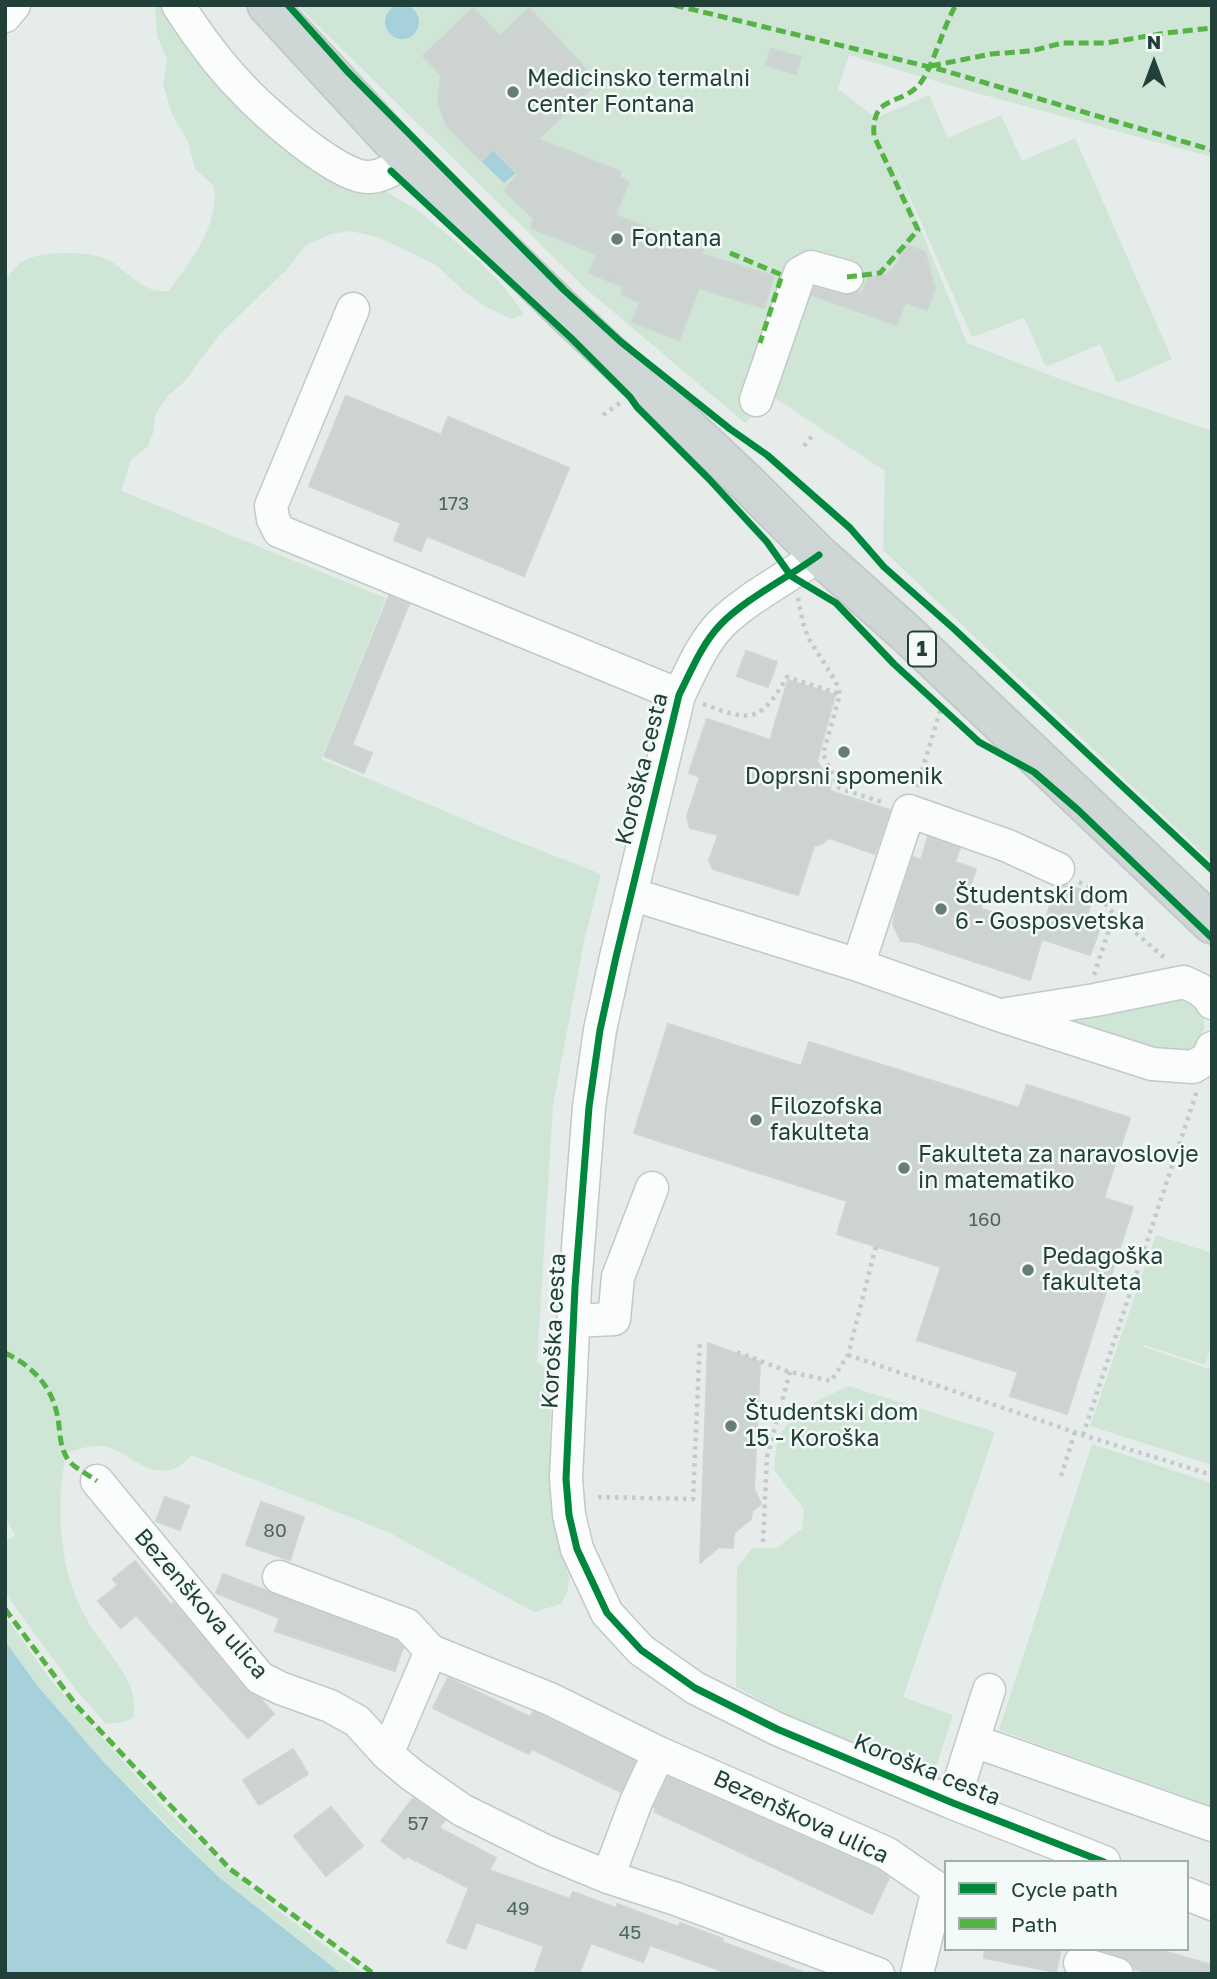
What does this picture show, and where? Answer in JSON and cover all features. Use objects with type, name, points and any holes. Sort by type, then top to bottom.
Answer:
[{"type":"main road","name":"1","points":[[267,5],[408,158],[805,566],[907,634],[1212,924]]},
{"type":"street","points":[[5,16],[14,5]]},
{"type":"street","points":[[177,5],[240,87],[330,163],[352,174],[368,178],[391,171],[408,158]]},
{"type":"street","points":[[756,400],[800,273],[811,267],[847,277]]},
{"type":"street","name":"Koroška cesta","points":[[353,309],[271,506],[272,519],[279,531],[679,695]]},
{"type":"street","name":"Koroška cesta","points":[[805,566],[754,598],[720,625],[697,659],[679,695],[631,894],[600,1030],[589,1107],[566,1479],[569,1516],[576,1549],[607,1613],[641,1650],[695,1688],[778,1729],[953,1803],[1099,1860]]},
{"type":"street","points":[[858,965],[909,811],[1008,846],[1058,869]]},
{"type":"street","points":[[631,894],[858,965],[999,1015],[1153,1064],[1204,1070]]},
{"type":"street","points":[[999,1015],[1184,982],[1199,989],[1212,1003]]},
{"type":"street","points":[[574,1321],[614,1319],[618,1277],[652,1188]]},
{"type":"street","name":"Bezenškova ulica","points":[[97,1481],[260,1678],[339,1711],[356,1721],[412,1776],[462,1810],[608,1877],[676,1899],[878,1974]]},
{"type":"street","name":"Bezenškova ulica","points":[[279,1577],[407,1625],[431,1651],[550,1699],[659,1753],[886,1853],[942,1890],[917,1974]]},
{"type":"street","points":[[387,1754],[431,1651]]},
{"type":"street","name":"Koroška cesta","points":[[953,1803],[989,1690]]},
{"type":"street","name":"Koroška cesta","points":[[974,1741],[1212,1825]]},
{"type":"street","points":[[608,1877],[636,1802],[659,1753]]},
{"type":"street","points":[[1189,1895],[1212,1904]]},
{"type":"street","points":[[1080,1962],[1117,1974]]},
{"type":"path","points":[[603,415],[614,406]]},
{"type":"path","points":[[804,446],[811,436]]},
{"type":"path","points":[[805,566],[809,639],[836,682],[840,694],[823,754],[839,788],[909,811],[942,708]]},
{"type":"path","points":[[679,695],[737,716],[754,715],[771,703],[787,677],[840,694]]},
{"type":"path","points":[[935,701],[949,715]]},
{"type":"path","points":[[1058,869],[1096,892],[1114,914],[1170,963],[1184,982]]},
{"type":"path","points":[[1095,1000],[1093,978],[1114,914]]},
{"type":"path","points":[[1083,1435],[1204,1070]]},
{"type":"path","points":[[737,1352],[790,1372],[831,1381],[848,1355],[876,1246]]},
{"type":"path","points":[[598,1497],[693,1499],[700,1340]]},
{"type":"path","points":[[848,1355],[1083,1435],[1212,1475]]},
{"type":"path","points":[[763,1542],[767,1457],[790,1372]]},
{"type":"path","points":[[1061,1476],[1075,1432]]},
{"type":"green space","points":[[155,5],[166,5],[231,90],[302,162],[327,177],[383,190],[419,211],[480,262],[505,288],[524,314],[511,319],[484,306],[436,265],[378,237],[350,231],[331,234],[306,245],[286,270],[219,335],[184,382],[168,396],[156,413],[148,446],[131,460],[121,491],[386,598],[321,759],[601,874],[585,937],[553,1105],[537,1362],[551,1378],[550,1426],[554,1488],[550,1492],[555,1528],[569,1578],[568,1590],[561,1604],[534,1612],[390,1533],[192,1455],[181,1465],[165,1471],[149,1468],[111,1448],[83,1448],[67,1453],[61,1486],[65,1560],[81,1609],[124,1673],[133,1694],[134,1705],[133,1717],[125,1722],[106,1724],[76,1690],[5,1593],[5,1542],[15,1535],[5,1517],[5,280],[18,265],[28,259],[66,253],[103,258],[145,287],[169,291],[202,242],[212,215],[214,186],[195,169],[188,142],[172,114],[163,84],[167,60],[157,36]]},
{"type":"green space","points":[[297,5],[1212,5],[1212,157],[962,89],[849,55],[838,89],[876,118],[929,95],[948,138],[1001,115],[1022,161],[1075,138],[1172,359],[1117,383],[1100,344],[1046,367],[1024,318],[972,337],[891,155],[967,343],[1065,381],[1212,431],[1212,862],[883,550],[885,471],[772,396],[745,423],[585,288]]},
{"type":"green space","points":[[1181,995],[1198,1008],[1204,1024],[1196,1044],[1179,1057],[1050,1017]]},
{"type":"green space","points":[[1156,1235],[1212,1253],[1212,1343],[1205,1365],[1145,1345],[1144,1347],[1212,1370],[1212,1465],[1090,1426]]},
{"type":"green space","points":[[848,1386],[995,1432],[903,1697],[953,1715],[932,1779],[804,1723],[736,1687],[737,1567],[753,1548],[776,1548],[802,1529],[804,1509],[774,1470],[778,1442],[789,1422],[797,1415]]},
{"type":"green space","points":[[1092,1444],[1212,1483],[1212,1807],[999,1730]]},
{"type":"green space","points":[[5,1616],[50,1679],[170,1814],[272,1906],[363,1974],[342,1974],[221,1879],[100,1758],[37,1685],[5,1641]]},
{"type":"water","points":[[402,5],[414,10],[419,22],[414,34],[402,39],[390,34],[385,22],[390,10]]},
{"type":"water","points":[[493,149],[516,173],[504,183],[481,161]]},
{"type":"water","points":[[5,1641],[37,1685],[100,1758],[169,1829],[221,1879],[342,1974],[5,1974]]},
{"type":"building","points":[[473,8],[500,36],[529,8],[598,82],[538,139],[621,172],[619,178],[629,182],[615,215],[703,250],[701,254],[774,276],[764,308],[699,288],[679,340],[632,322],[640,302],[621,294],[624,287],[589,273],[597,254],[531,228],[534,219],[504,190],[518,175],[493,149],[481,161],[446,125],[438,100],[441,75],[423,56]]},
{"type":"building","points":[[771,49],[801,57],[796,74],[766,65]]},
{"type":"building","points":[[905,245],[925,252],[935,289],[927,310],[905,302],[897,325],[812,295],[815,287],[843,295],[857,292],[862,294],[868,277],[887,275],[898,263]]},
{"type":"building","points":[[346,396],[441,435],[448,417],[569,468],[524,576],[427,536],[421,551],[394,540],[401,523],[309,486]]},
{"type":"building","points":[[389,596],[409,604],[352,745],[372,753],[364,773],[324,756]]},
{"type":"building","points":[[746,651],[777,662],[768,687],[737,676]]},
{"type":"building","points":[[788,680],[835,695],[817,761],[831,781],[830,791],[890,810],[875,854],[829,838],[814,846],[798,895],[713,869],[709,861],[718,835],[690,828],[687,816],[700,777],[689,773],[707,719],[770,740]]},
{"type":"building","name":"Študentski dom 6 - Gosposvetska","points":[[928,837],[960,848],[955,862],[976,869],[966,899],[982,904],[981,909],[1043,927],[1056,887],[1066,885],[1094,894],[1087,916],[1103,921],[1090,955],[1042,939],[1030,980],[915,942],[901,941],[893,924],[896,909],[913,857],[921,860]]},
{"type":"building","points":[[668,1024],[801,1066],[809,1042],[1019,1108],[1027,1085],[1130,1118],[1104,1198],[1133,1207],[1067,1414],[1010,1396],[1018,1372],[917,1340],[941,1267],[837,1234],[847,1201],[634,1133]]},
{"type":"building","name":"Študentski dom 15 - Koroška","points":[[708,1343],[760,1362],[754,1489],[761,1504],[752,1511],[751,1519],[734,1533],[733,1548],[719,1547],[700,1563]]},
{"type":"building","points":[[165,1497],[189,1506],[180,1530],[156,1521]]},
{"type":"building","points":[[261,1502],[304,1517],[290,1560],[246,1545]]},
{"type":"building","points":[[135,1561],[171,1605],[173,1603],[187,1618],[246,1690],[260,1698],[274,1714],[248,1738],[136,1615],[121,1628],[98,1601],[118,1585],[113,1579]]},
{"type":"building","points":[[223,1574],[396,1641],[403,1647],[395,1671],[275,1631],[280,1618],[216,1593]]},
{"type":"building","points":[[448,1678],[530,1717],[533,1712],[635,1761],[621,1792],[532,1749],[529,1754],[433,1708]]},
{"type":"building","points":[[293,1749],[308,1774],[259,1805],[243,1780]]},
{"type":"building","points":[[668,1777],[877,1869],[889,1878],[872,1914],[655,1812],[654,1807]]},
{"type":"building","points":[[413,1798],[445,1820],[439,1828],[496,1858],[489,1870],[570,1899],[573,1892],[616,1908],[617,1904],[678,1927],[680,1923],[723,1939],[722,1942],[803,1972],[730,1974],[650,1945],[643,1962],[591,1943],[579,1974],[534,1974],[544,1946],[476,1922],[466,1949],[447,1942],[469,1888],[407,1856],[405,1859],[381,1841]]},
{"type":"building","points":[[331,1807],[363,1846],[326,1876],[294,1836]]},
{"type":"building","points":[[985,1951],[1061,1951],[1056,1972],[984,1958]]},
{"type":"building","points":[[1104,1951],[1163,1951],[1212,1965],[1212,1974],[1151,1974],[1135,1969],[1130,1961]]},
{"type":"marked path","points":[[674,5],[942,70],[1212,150]]},
{"type":"marked path","points":[[847,277],[880,273],[918,230],[874,136],[874,123],[881,107],[910,92],[923,79],[956,5]]},
{"type":"marked path","points":[[931,66],[991,54],[1031,51],[1062,43],[1106,43],[1212,28]]},
{"type":"marked path","points":[[730,253],[782,275],[760,343]]},
{"type":"marked path","points":[[5,1353],[31,1370],[45,1385],[54,1404],[66,1457],[97,1481]]},
{"type":"marked path","points":[[5,1609],[76,1705],[230,1869],[374,1974]]},
{"type":"cycle path","points":[[288,5],[347,71],[564,290],[621,342],[767,455],[850,528],[884,567],[1212,870]]},
{"type":"cycle path","points":[[391,171],[571,338],[630,397],[767,542],[791,576],[836,603],[894,664],[979,742],[1034,772],[1078,810],[1212,938]]},
{"type":"cycle path","points":[[819,555],[730,615],[702,649],[679,695],[600,1030],[589,1107],[575,1287],[566,1479],[569,1515],[577,1549],[607,1613],[641,1650],[695,1688],[777,1729],[953,1803],[1099,1860]]},
{"type":"place","name":"Medicinsko termalni center Fontana","points":[[513,92]]},
{"type":"place","name":"Fontana","points":[[617,239]]},
{"type":"place","name":"Doprsni spomenik","points":[[844,752]]},
{"type":"place","name":"Študentski dom 6 - Gosposvetska","points":[[941,909]]},
{"type":"place","name":"Filozofska fakulteta","points":[[756,1120]]},
{"type":"place","name":"Fakulteta za naravoslovje in matematiko","points":[[904,1168]]},
{"type":"place","name":"Pedagoška fakulteta","points":[[1028,1270]]},
{"type":"place","name":"Študentski dom 15 - Koroška","points":[[731,1426]]}]
